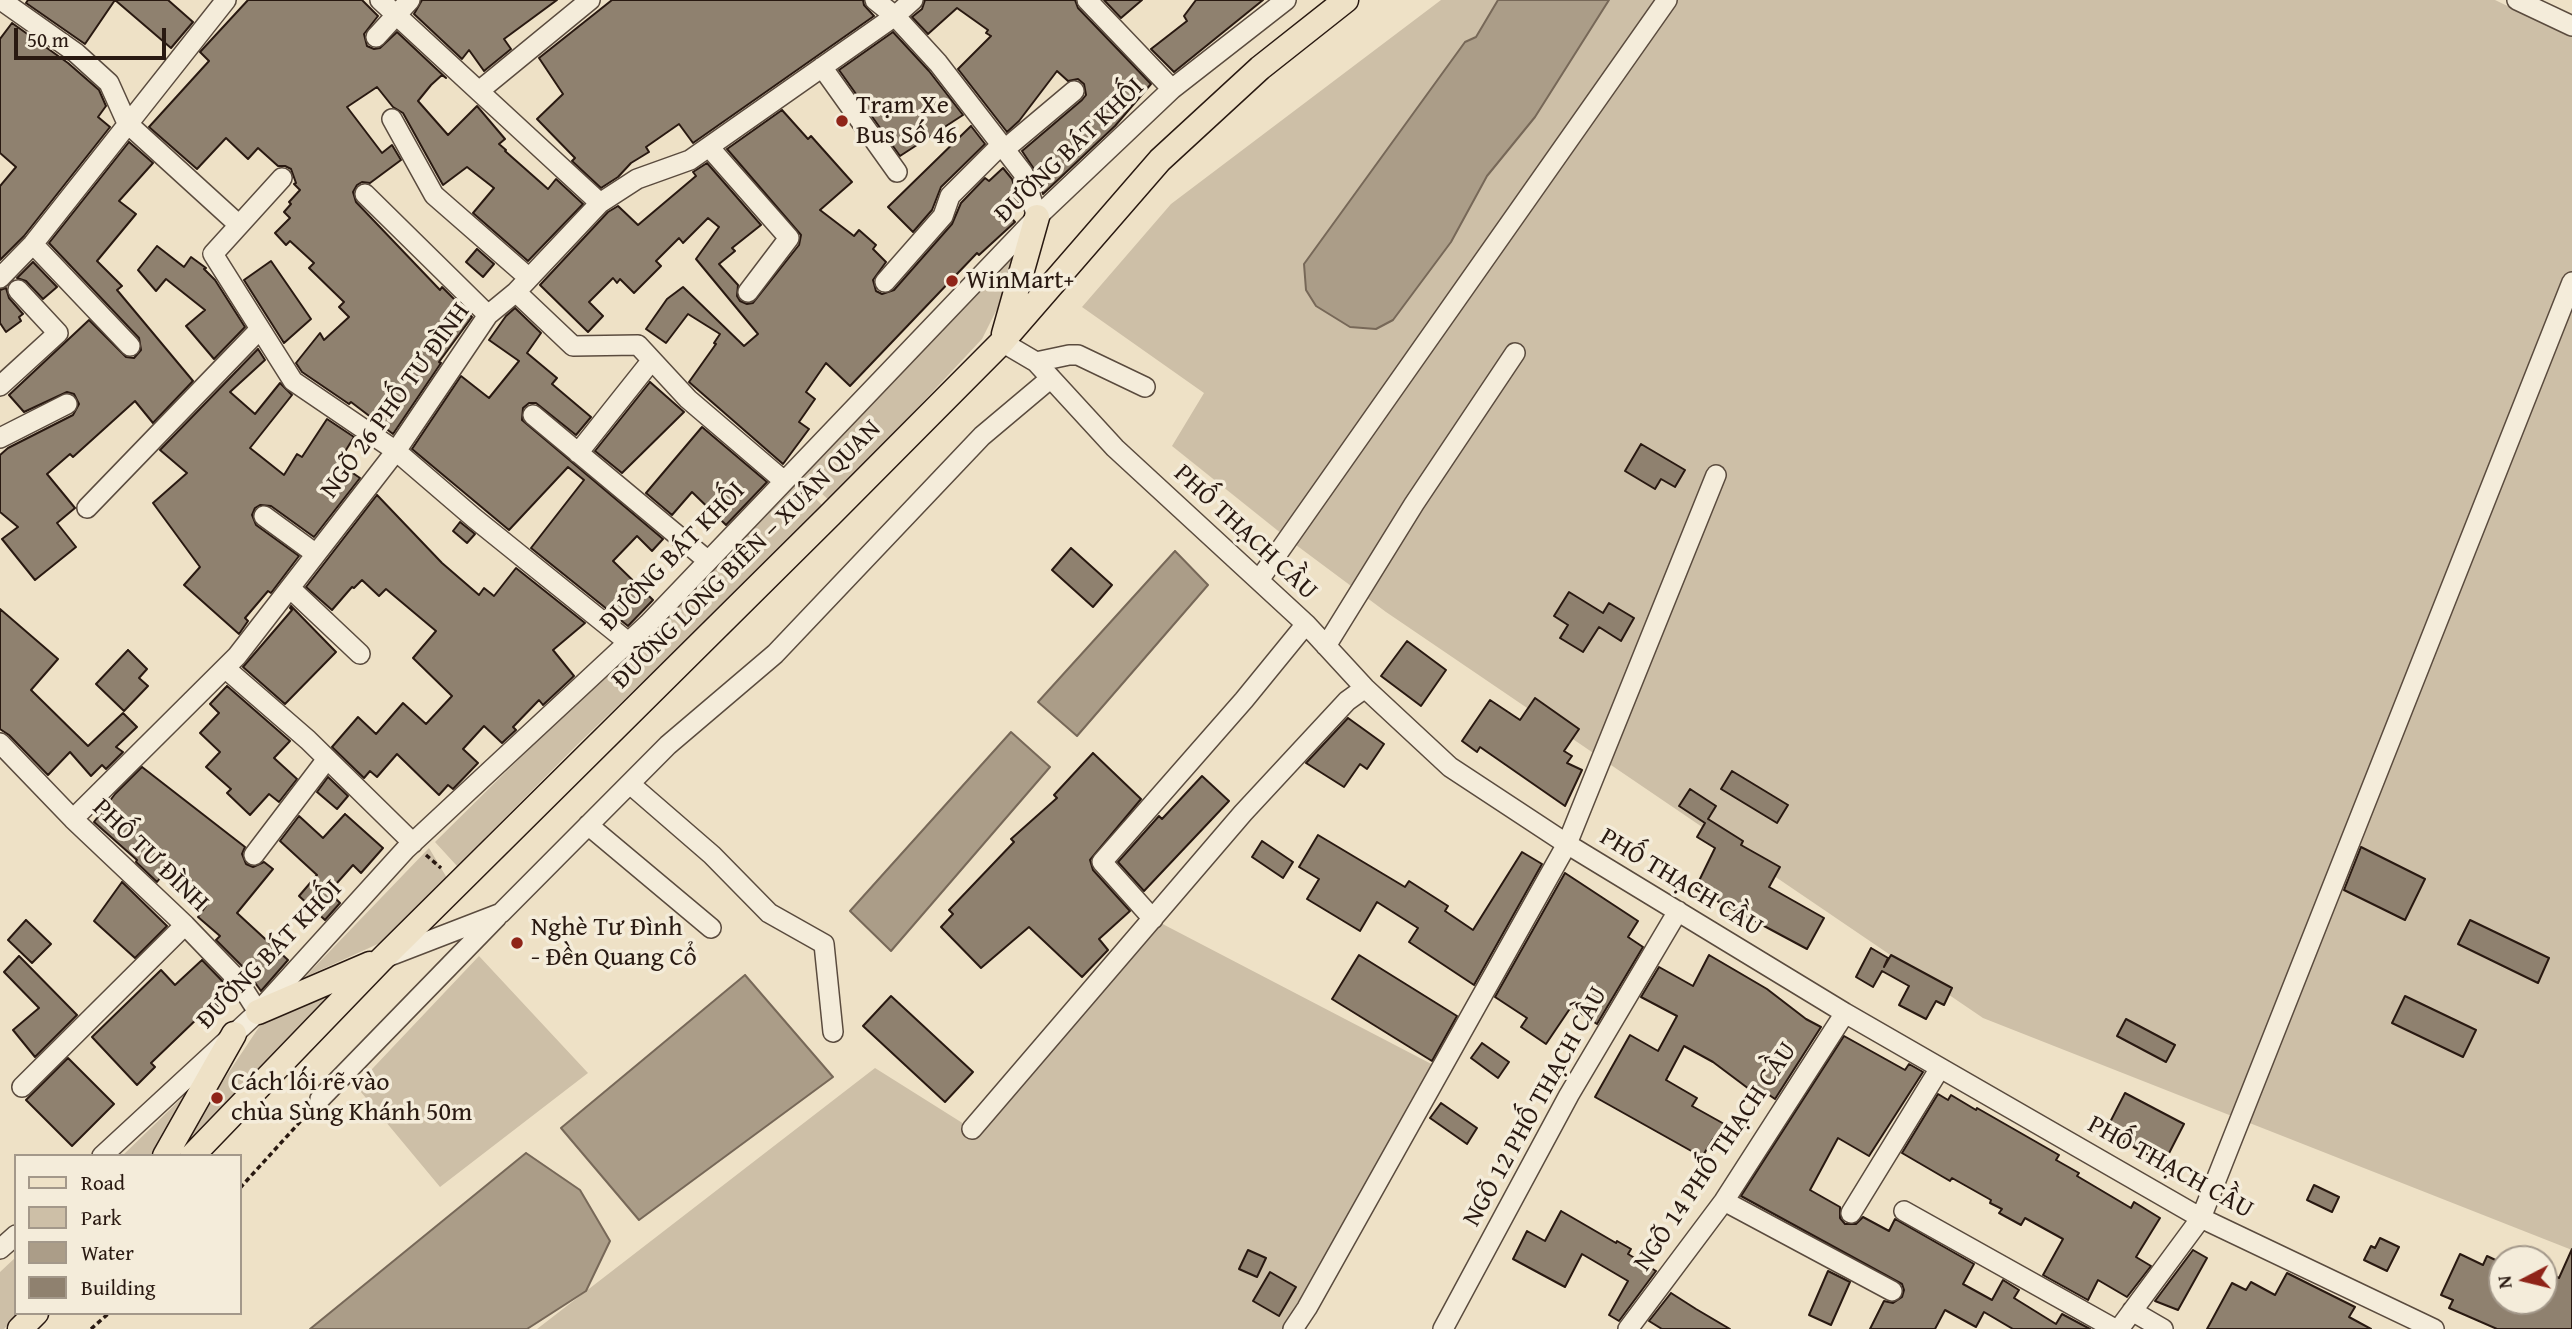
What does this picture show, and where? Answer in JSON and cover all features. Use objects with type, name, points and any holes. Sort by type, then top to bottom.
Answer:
[{"type":"main road","points":[[1260,68],[1320,0]]},
{"type":"main road","name":"ĐƯỜNG LONG BIÊN – XUÂN QUAN","points":[[194,1154],[381,960],[1002,342],[1160,160],[1260,68],[1346,0]]},
{"type":"main road","points":[[1002,342],[1037,217]]},
{"type":"main road","points":[[258,1012],[381,960]]},
{"type":"main road","points":[[166,1154],[234,1034]]},
{"type":"main road","points":[[20,1329],[34,1315]]},
{"type":"street","points":[[1,0],[76,53],[110,83],[127,123],[239,225]]},
{"type":"street","points":[[0,278],[33,244],[226,0]]},
{"type":"street","points":[[380,0],[600,204]]},
{"type":"street","points":[[376,37],[410,0]]},
{"type":"street","points":[[479,92],[590,0]]},
{"type":"street","points":[[875,0],[895,16],[939,63],[1023,173],[1037,217]]},
{"type":"street","name":"NGÕ 26 PHỐ TƯ ĐÌNH","points":[[73,819],[225,668],[396,451],[488,315],[522,285],[600,204],[637,179],[691,160],[895,16],[913,0]]},
{"type":"street","points":[[1087,0],[1172,89]]},
{"type":"street","name":"ĐƯỜNG BÁT KHỐI","points":[[104,1154],[258,1012],[412,844],[628,642],[1037,217],[1172,89],[1286,0]]},
{"type":"street","points":[[1259,580],[1667,0]]},
{"type":"street","points":[[2516,0],[2572,26]]},
{"type":"street","points":[[822,67],[897,172]]},
{"type":"street","points":[[885,282],[943,216],[950,196],[1003,147],[1074,91]]},
{"type":"street","points":[[392,119],[434,195],[522,285],[573,346],[638,345],[688,399],[784,481]]},
{"type":"street","points":[[709,147],[789,238],[748,292]]},
{"type":"street","points":[[282,178],[213,254],[293,381],[396,451],[474,518],[628,642]]},
{"type":"street","points":[[365,194],[488,315]]},
{"type":"street","points":[[33,244],[130,346]]},
{"type":"street","points":[[1904,1211],[2117,1329],[2201,1218],[2572,282]]},
{"type":"street","points":[[0,386],[58,333],[18,290]]},
{"type":"street","points":[[87,508],[260,329]]},
{"type":"street","name":"PHỐ THẠCH CẦU","points":[[1002,342],[1036,362],[1115,448],[1306,624],[1365,688],[1450,767],[1567,844],[1845,1013],[2201,1218],[2430,1328]]},
{"type":"street","points":[[1326,646],[1414,504],[1515,353]]},
{"type":"street","points":[[1036,362],[1079,355],[1145,387]]},
{"type":"street","points":[[578,453],[652,360]]},
{"type":"street","points":[[320,1100],[668,745],[775,654],[982,436],[1051,378]]},
{"type":"street","points":[[0,438],[67,404]]},
{"type":"street","points":[[533,415],[707,560]]},
{"type":"street","points":[[1293,1329],[1567,844],[1716,475]]},
{"type":"street","points":[[264,516],[316,554]]},
{"type":"street","points":[[290,588],[360,654]]},
{"type":"street","points":[[1153,919],[1102,862],[1244,700],[1306,624]]},
{"type":"street","points":[[225,668],[327,758],[412,844]]},
{"type":"street","points":[[972,1129],[1253,803],[1347,701],[1365,688]]},
{"type":"street","name":"PHỐ TƯ ĐÌNH","points":[[0,743],[73,819],[185,925],[237,979],[258,1012]]},
{"type":"street","points":[[254,855],[327,758]]},
{"type":"street","points":[[630,784],[712,855],[769,913],[824,944],[832,1032]]},
{"type":"street","points":[[588,825],[711,928]]},
{"type":"street","name":"NGÕ 12 PHỐ THẠCH CẦU","points":[[1443,1329],[1569,1095],[1678,911]]},
{"type":"street","points":[[381,960],[501,913]]},
{"type":"street","points":[[22,1087],[185,925]]},
{"type":"street","name":"NGÕ 14 PHỐ THẠCH CẦU","points":[[1632,1328],[1724,1201],[1845,1013]]},
{"type":"street","points":[[1851,1213],[1940,1068]]},
{"type":"street","points":[[1724,1201],[1892,1291]]},
{"type":"street","points":[[0,1250],[14,1237]]},
{"type":"street","points":[[2132,1311],[2163,1329]]},
{"type":"path","points":[[784,481],[830,515]]},
{"type":"path","points":[[412,844],[459,883]]},
{"type":"path","points":[[242,1186],[320,1100]]},
{"type":"path","points":[[91,1329],[108,1315]]},
{"type":"green space","points":[[1441,0],[2495,0],[2572,37],[2572,1250],[1983,1018],[1386,612],[1292,542],[1172,446],[1204,393],[1082,307],[1171,204]]},
{"type":"green space","points":[[1021,238],[997,309],[982,339],[830,501],[801,475]]},
{"type":"green space","points":[[796,479],[824,507],[578,744],[457,866],[435,842],[717,563]]},
{"type":"green space","points":[[429,848],[447,878],[380,943],[305,977]]},
{"type":"green space","points":[[1153,919],[1441,1069],[1301,1329],[537,1329],[875,1068],[972,1129]]},
{"type":"green space","points":[[479,956],[588,1073],[440,1187],[356,1086]]},
{"type":"green space","points":[[350,977],[179,1154],[174,1154],[261,1024],[272,1013]]},
{"type":"green space","points":[[217,1057],[153,1154],[124,1154],[186,1094]]},
{"type":"green space","points":[[14,1259],[14,1315],[17,1315],[4,1329],[0,1329],[0,1272]]},
{"type":"water","points":[[1498,0],[1609,0],[1535,117],[1487,176],[1451,242],[1393,320],[1376,329],[1350,327],[1316,306],[1306,290],[1304,264],[1465,42],[1476,37]]},
{"type":"water","points":[[1175,551],[1208,585],[1077,736],[1038,702]]},
{"type":"water","points":[[1011,732],[1050,767],[891,951],[850,911]]},
{"type":"water","points":[[745,975],[833,1077],[639,1220],[561,1128]]},
{"type":"water","points":[[526,1153],[580,1190],[610,1241],[586,1291],[527,1329],[310,1329]]},
{"type":"building","points":[[28,0],[115,0],[85,44],[26,3]]},
{"type":"building","points":[[115,0],[168,0],[193,22],[171,48]]},
{"type":"building","points":[[248,0],[362,0],[378,16],[364,34],[367,46],[380,48],[397,32],[446,78],[442,75],[418,101],[448,135],[477,106],[505,139],[499,144],[505,151],[548,189],[556,179],[583,204],[528,261],[473,213],[494,188],[467,167],[443,185],[403,113],[393,107],[377,87],[347,107],[382,153],[392,145],[401,160],[370,183],[362,182],[357,185],[353,192],[356,202],[440,290],[442,287],[472,317],[439,362],[441,363],[393,434],[351,402],[349,404],[302,372],[296,363],[320,333],[324,340],[349,317],[339,307],[344,302],[309,268],[314,263],[290,241],[286,245],[275,233],[290,218],[284,212],[300,190],[294,184],[296,183],[291,169],[278,166],[258,148],[248,159],[226,138],[197,169],[149,127],[209,61],[200,52]]},
{"type":"building","points":[[422,0],[557,0],[504,39],[511,49],[484,71],[469,50],[462,59],[414,14]]},
{"type":"building","points":[[612,0],[863,0],[874,16],[693,143],[679,124],[646,147],[649,152],[601,188],[572,161],[575,158],[537,119],[563,94],[539,58]]},
{"type":"building","points":[[925,0],[1075,0],[1078,8],[1151,84],[1115,126],[1043,194],[1034,169],[1022,151],[1082,100],[1086,95],[1084,84],[1078,79],[1068,81],[1057,71],[1019,121],[1007,132],[958,69],[991,36],[986,33],[988,30],[957,8],[928,34],[912,17],[922,9]]},
{"type":"building","points":[[1104,0],[1142,0],[1121,18]]},
{"type":"building","points":[[1196,0],[1263,0],[1174,72],[1151,49],[1187,21],[1184,16]]},
{"type":"building","points":[[12,23],[68,63],[99,90],[106,106],[98,117],[110,127],[24,236],[0,260],[0,186],[16,167],[0,153],[0,39]]},
{"type":"building","points":[[893,32],[929,71],[963,115],[900,156],[839,70]]},
{"type":"building","points":[[782,110],[808,139],[811,136],[852,182],[820,210],[854,236],[859,230],[876,245],[873,249],[886,262],[873,280],[876,291],[882,294],[894,290],[952,224],[961,203],[985,178],[989,181],[1003,168],[1012,179],[1019,202],[1007,213],[1015,222],[979,255],[977,253],[850,386],[826,363],[806,392],[815,399],[799,422],[809,429],[783,464],[689,382],[720,334],[688,314],[666,343],[646,329],[667,299],[683,287],[744,346],[758,334],[696,259],[719,227],[708,218],[683,243],[679,238],[656,261],[661,266],[634,293],[620,279],[617,283],[613,278],[589,302],[603,316],[588,332],[540,285],[608,212],[618,206],[638,225],[696,176],[693,172],[707,163],[761,225],[732,248],[735,251],[719,264],[738,285],[737,296],[740,301],[753,303],[799,245],[801,235],[727,149]]},
{"type":"building","points":[[971,126],[985,144],[941,187],[932,210],[913,232],[888,207]]},
{"type":"building","points":[[129,142],[153,163],[119,201],[136,214],[97,261],[122,286],[117,290],[193,381],[153,423],[135,401],[73,457],[70,454],[47,474],[75,508],[57,523],[76,547],[35,580],[2,539],[18,527],[0,512],[0,455],[8,448],[73,415],[79,404],[74,394],[67,392],[24,412],[9,395],[89,320],[126,357],[134,358],[141,350],[139,338],[49,243]]},
{"type":"building","points":[[157,246],[184,267],[191,257],[206,268],[204,269],[215,280],[245,327],[214,359],[186,326],[205,310],[166,279],[156,291],[138,270]]},
{"type":"building","points":[[477,249],[494,264],[483,277],[466,262]]},
{"type":"building","points":[[271,261],[311,319],[284,343],[244,280]]},
{"type":"building","points":[[33,262],[57,287],[43,299],[26,281],[17,278]]},
{"type":"building","points":[[6,288],[9,298],[23,314],[19,317],[21,321],[6,332],[0,323],[0,290]]},
{"type":"building","points":[[515,308],[541,333],[527,353],[557,378],[552,384],[591,417],[576,435],[536,403],[529,403],[523,408],[522,420],[663,539],[652,551],[637,536],[613,561],[653,600],[628,626],[531,548],[584,480],[568,467],[509,530],[412,449],[461,376],[489,398],[519,361],[489,340]]},
{"type":"building","points":[[258,349],[265,360],[230,392],[255,414],[280,383],[292,395],[250,448],[284,475],[297,454],[302,457],[327,419],[354,437],[338,463],[360,478],[314,537],[271,506],[260,505],[255,508],[252,515],[256,525],[299,556],[271,593],[268,591],[245,618],[248,621],[239,634],[184,585],[200,567],[153,503],[187,473],[160,450]]},
{"type":"building","points":[[650,382],[684,412],[622,473],[595,451]]},
{"type":"building","points":[[702,427],[767,482],[726,525],[692,492],[672,515],[646,493]]},
{"type":"building","points":[[1641,444],[1685,470],[1675,487],[1661,479],[1655,489],[1625,471]]},
{"type":"building","points":[[377,495],[442,563],[479,595],[484,588],[494,596],[516,568],[585,623],[553,650],[574,676],[543,705],[539,700],[513,727],[516,730],[502,743],[484,726],[463,749],[478,763],[453,789],[448,785],[439,795],[397,754],[377,777],[370,771],[364,778],[332,747],[358,717],[376,734],[403,703],[426,724],[452,696],[413,658],[436,631],[386,589],[379,596],[362,580],[352,587],[332,610],[306,587]]},
{"type":"building","points":[[460,522],[475,534],[467,543],[453,531]]},
{"type":"building","points":[[1071,548],[1112,585],[1093,607],[1052,570]]},
{"type":"building","points":[[1569,592],[1603,613],[1609,603],[1634,618],[1621,641],[1599,627],[1583,652],[1560,638],[1568,625],[1554,616]]},
{"type":"building","points":[[291,606],[336,652],[285,704],[243,667],[292,610]]},
{"type":"building","points":[[0,609],[58,659],[31,690],[88,746],[123,713],[137,727],[116,747],[123,752],[106,769],[102,765],[91,776],[70,752],[48,775],[0,729]]},
{"type":"building","points":[[1407,641],[1446,670],[1421,706],[1381,676]]},
{"type":"building","points":[[128,650],[147,669],[139,678],[148,686],[124,711],[96,684]]},
{"type":"building","points":[[227,686],[290,741],[274,758],[297,779],[279,802],[269,794],[250,815],[227,793],[231,789],[206,767],[220,752],[200,733],[219,713],[210,704]]},
{"type":"building","points":[[1535,698],[1579,729],[1564,751],[1572,756],[1567,763],[1582,770],[1565,806],[1480,747],[1477,752],[1462,741],[1490,700],[1520,720]]},
{"type":"building","points":[[1348,718],[1384,744],[1367,769],[1360,764],[1344,787],[1306,763]]},
{"type":"building","points":[[1093,753],[1141,799],[1090,860],[1093,870],[1130,911],[1099,939],[1108,950],[1082,977],[1029,927],[981,968],[941,927],[953,914],[949,910],[1014,842],[1011,839],[1057,798],[1054,795]]},
{"type":"building","points":[[142,767],[245,847],[242,854],[246,864],[253,867],[264,862],[273,869],[237,913],[288,960],[261,991],[246,970],[216,940],[220,936],[198,917],[206,906],[164,873],[157,882],[137,860],[94,822],[115,794]]},
{"type":"building","points":[[1732,771],[1788,805],[1777,823],[1721,789]]},
{"type":"building","points":[[1202,776],[1229,801],[1144,891],[1118,862],[1159,816],[1162,819]]},
{"type":"building","points":[[328,777],[348,796],[337,809],[317,792]]},
{"type":"building","points":[[1690,789],[1716,806],[1708,819],[1743,841],[1741,845],[1780,867],[1769,887],[1824,918],[1807,949],[1695,889],[1715,848],[1697,837],[1705,823],[1679,806]]},
{"type":"building","points":[[345,814],[383,848],[361,873],[353,865],[329,892],[340,903],[325,920],[299,896],[317,875],[280,841],[299,816],[323,838]]},
{"type":"building","points":[[1318,835],[1405,887],[1409,881],[1448,906],[1445,911],[1473,930],[1522,852],[1542,864],[1474,985],[1409,942],[1418,928],[1377,902],[1360,931],[1307,899],[1319,879],[1299,867]]},
{"type":"building","points":[[1262,841],[1293,862],[1283,878],[1252,857]]},
{"type":"building","points":[[2361,847],[2425,879],[2405,920],[2344,890]]},
{"type":"building","points":[[1565,873],[1638,921],[1628,937],[1643,947],[1597,1024],[1571,1007],[1546,1044],[1521,1027],[1527,1018],[1495,997]]},
{"type":"building","points":[[122,882],[167,926],[135,958],[94,921]]},
{"type":"building","points":[[26,920],[51,944],[32,963],[8,940]]},
{"type":"building","points":[[2470,920],[2549,958],[2538,983],[2458,944]]},
{"type":"building","points":[[1871,948],[1888,958],[1884,967],[1891,955],[1952,988],[1944,1005],[1936,1001],[1926,1019],[1899,1005],[1909,986],[1882,971],[1873,987],[1856,977]]},
{"type":"building","points":[[1359,955],[1457,1016],[1432,1061],[1332,999]]},
{"type":"building","points":[[1709,955],[1767,989],[1821,1027],[1775,1099],[1753,1084],[1749,1089],[1713,1062],[1684,1046],[1666,1080],[1697,1098],[1692,1106],[1726,1125],[1717,1141],[1713,1139],[1702,1157],[1595,1097],[1630,1035],[1658,1051],[1677,1016],[1641,997],[1659,967],[1693,986]]},
{"type":"building","points":[[19,956],[77,1015],[35,1057],[13,1030],[39,1008],[4,972]]},
{"type":"building","points":[[202,960],[227,986],[212,1000],[218,1006],[206,1018],[202,1014],[151,1063],[155,1067],[137,1085],[92,1037],[161,970],[175,985]]},
{"type":"building","points":[[891,996],[973,1072],[945,1102],[863,1026]]},
{"type":"building","points":[[2405,996],[2476,1030],[2463,1057],[2392,1023]]},
{"type":"building","points":[[2126,1019],[2175,1045],[2166,1062],[2117,1036]]},
{"type":"building","points":[[1844,1036],[1905,1070],[1909,1064],[1923,1072],[1869,1156],[1838,1138],[1810,1190],[1840,1207],[1840,1218],[1845,1224],[1856,1224],[1863,1217],[1889,1231],[1895,1219],[1974,1264],[1963,1284],[1992,1300],[2003,1280],[2019,1290],[2014,1298],[2056,1324],[2062,1314],[2090,1329],[2013,1329],[1984,1312],[1976,1327],[1945,1310],[1935,1329],[1870,1329],[1884,1301],[1893,1303],[1902,1297],[1902,1284],[1741,1196]]},
{"type":"building","points":[[1482,1043],[1509,1062],[1498,1078],[1471,1058]]},
{"type":"building","points":[[68,1058],[114,1104],[72,1146],[26,1100]]},
{"type":"building","points":[[2125,1093],[2184,1124],[2164,1163],[2105,1132]]},
{"type":"building","points":[[1938,1094],[1948,1100],[1951,1095],[1976,1110],[1977,1108],[2059,1155],[2056,1160],[2079,1173],[2077,1176],[2131,1208],[2134,1202],[2160,1218],[2136,1257],[2151,1266],[2127,1297],[2098,1280],[2088,1300],[2043,1275],[2063,1239],[2025,1218],[2021,1225],[1999,1213],[2002,1209],[1990,1203],[1991,1200],[1952,1178],[1950,1181],[1902,1153]]},
{"type":"building","points":[[1441,1103],[1477,1128],[1467,1144],[1430,1118]]},
{"type":"building","points":[[2314,1185],[2339,1197],[2332,1212],[2307,1200]]},
{"type":"building","points":[[1561,1211],[1631,1249],[1628,1254],[1656,1271],[1619,1321],[1609,1315],[1628,1281],[1582,1254],[1565,1287],[1513,1259],[1527,1231],[1545,1241]]},
{"type":"building","points":[[2380,1238],[2399,1247],[2387,1271],[2364,1260],[2371,1246],[2375,1248]]},
{"type":"building","points":[[2572,1249],[2572,1329],[2497,1329],[2449,1308],[2453,1300],[2441,1295],[2460,1254],[2483,1265],[2488,1256],[2488,1315],[2558,1315],[2559,1278]]},
{"type":"building","points":[[1248,1250],[1266,1258],[1257,1277],[1239,1269]]},
{"type":"building","points":[[2193,1250],[2207,1258],[2178,1310],[2155,1301]]},
{"type":"building","points":[[1828,1271],[1850,1282],[1831,1325],[1809,1315]]},
{"type":"building","points":[[1270,1272],[1296,1287],[1279,1316],[1253,1301]]},
{"type":"building","points":[[2287,1273],[2355,1307],[2349,1317],[2371,1329],[2207,1329],[2232,1283],[2246,1290],[2251,1282],[2275,1295]]},
{"type":"building","points":[[1671,1293],[1730,1329],[1662,1329],[1649,1321]]},
{"type":"place","name":"Trạm Xe Bus Số 46","points":[[842,121]]},
{"type":"place","name":"WinMart+","points":[[952,281]]},
{"type":"place","name":"Nghè Tư Đình - Đền Quang Cổ","points":[[517,943]]},
{"type":"place","name":"Cách lối rẽ vào chùa Sùng Khánh 50m","points":[[217,1098]]}]
